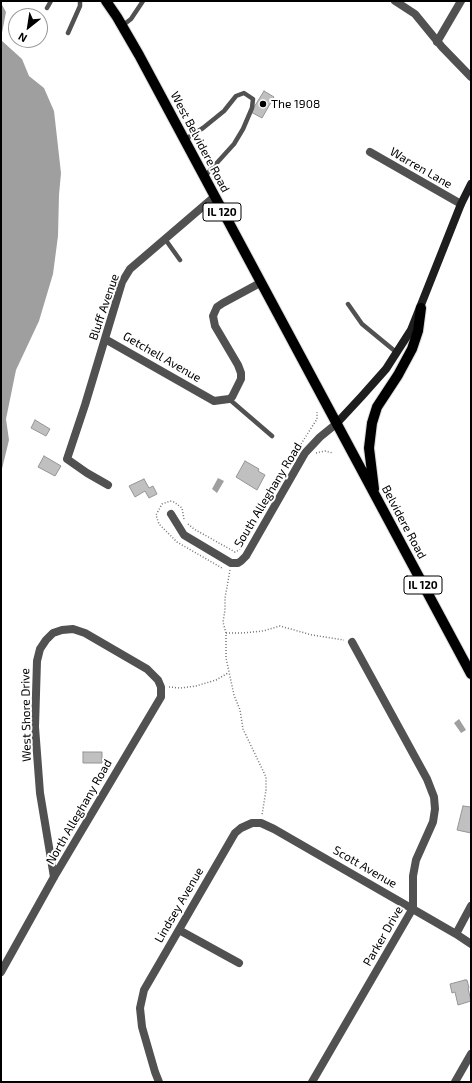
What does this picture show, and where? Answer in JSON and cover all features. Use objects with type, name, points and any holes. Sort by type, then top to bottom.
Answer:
[{"type":"main road","name":"West Belvidere Road","points":[[106,1],[122,26],[184,140],[336,424]]},
{"type":"main road","points":[[375,495],[369,448],[372,423],[377,407],[398,375],[412,349],[418,331],[420,308]]},
{"type":"main road","name":"Belvidere Road","points":[[336,424],[471,674]]},
{"type":"street","points":[[396,1],[415,14],[438,42],[471,76]]},
{"type":"street","points":[[438,42],[461,1]]},
{"type":"street","name":"Warren Lane","points":[[370,152],[461,204]]},
{"type":"street","name":"South Alleghany Road","points":[[171,514],[184,535],[231,562],[241,562],[246,556],[304,453],[336,424],[362,396],[386,368],[411,330],[461,204],[471,184]]},
{"type":"street","name":"Bluff Avenue","points":[[108,485],[67,459],[122,282],[130,269],[214,197]]},
{"type":"street","points":[[229,399],[232,397],[241,379],[241,373],[238,365],[215,326],[213,316],[217,308],[223,303],[260,283]]},
{"type":"street","name":"Getchell Avenue","points":[[105,339],[214,401],[229,399]]},
{"type":"street","name":"West Shore Drive","points":[[54,878],[40,793],[35,727],[37,661],[40,649],[53,633],[73,629],[85,633],[144,667],[158,680],[161,687]]},
{"type":"street","name":"Parker Drive","points":[[312,1082],[412,908],[413,876],[416,860],[433,822],[436,809],[434,797],[427,779],[352,642]]},
{"type":"street","name":"North Alleghany Road","points":[[1,972],[54,878],[161,697],[161,687]]},
{"type":"street","name":"Lindsey Avenue","points":[[159,1082],[142,1027],[140,1008],[144,990],[235,833],[241,828],[252,823],[261,823]]},
{"type":"street","name":"Scott Avenue","points":[[261,823],[412,908],[471,944]]},
{"type":"street","points":[[456,934],[471,906]]},
{"type":"street","points":[[179,930],[239,963]]},
{"type":"street","points":[[455,1082],[471,1054]]},
{"type":"lane","points":[[48,8],[51,1]]},
{"type":"lane","points":[[68,33],[80,6],[80,1]]},
{"type":"lane","points":[[122,26],[131,19],[142,1]]},
{"type":"lane","points":[[184,140],[204,128],[224,111],[236,96],[244,93],[253,99],[252,108],[243,129],[234,144],[204,177]]},
{"type":"lane","points":[[165,239],[180,260]]},
{"type":"lane","points":[[348,304],[362,324],[396,352]]},
{"type":"lane","points":[[229,399],[272,436]]},
{"type":"path","points":[[299,448],[317,419],[317,412]]},
{"type":"path","points":[[313,455],[325,451],[333,453]]},
{"type":"path","points":[[274,490],[279,477],[289,463]]},
{"type":"path","points":[[231,571],[177,542],[158,521],[156,515],[159,507],[170,501],[179,504],[183,512],[184,520],[189,526],[235,552],[239,550],[266,504]]},
{"type":"path","points":[[231,562],[231,571],[225,598],[226,610],[223,622],[226,633],[226,658],[244,729],[266,777],[266,790],[261,823]]},
{"type":"path","points":[[226,633],[263,631],[280,626],[312,635],[352,642]]},
{"type":"path","points":[[161,687],[180,688],[196,686],[216,680],[229,673]]},
{"type":"shaded area","points":[[1,3],[6,12],[1,38]]},
{"type":"shaded area","points":[[1,40],[8,48],[22,59],[29,76],[44,88],[54,111],[61,173],[58,236],[53,274],[39,321],[16,370],[6,419],[9,440],[1,473]]},
{"type":"shaded area","points":[[218,478],[224,481],[217,493],[212,489]]},
{"type":"shaded area","points":[[459,719],[466,730],[461,733],[454,723]]},
{"type":"building","name":"The 1908","points":[[264,91],[274,97],[262,118],[251,112]]},
{"type":"building","points":[[35,420],[50,429],[46,436],[31,428]]},
{"type":"building","points":[[44,456],[61,466],[55,476],[38,467]]},
{"type":"building","points":[[245,461],[259,469],[258,471],[265,475],[257,490],[236,477]]},
{"type":"building","points":[[144,479],[149,488],[153,486],[157,494],[149,498],[145,491],[135,497],[129,486]]},
{"type":"building","points":[[83,752],[102,752],[102,763],[83,763]]},
{"type":"building","points":[[463,806],[471,807],[471,833],[457,830]]},
{"type":"building","points":[[467,980],[471,1001],[458,1005],[455,992],[452,993],[450,984]]},
{"type":"place","name":"The 1908","points":[[263,104]]}]
